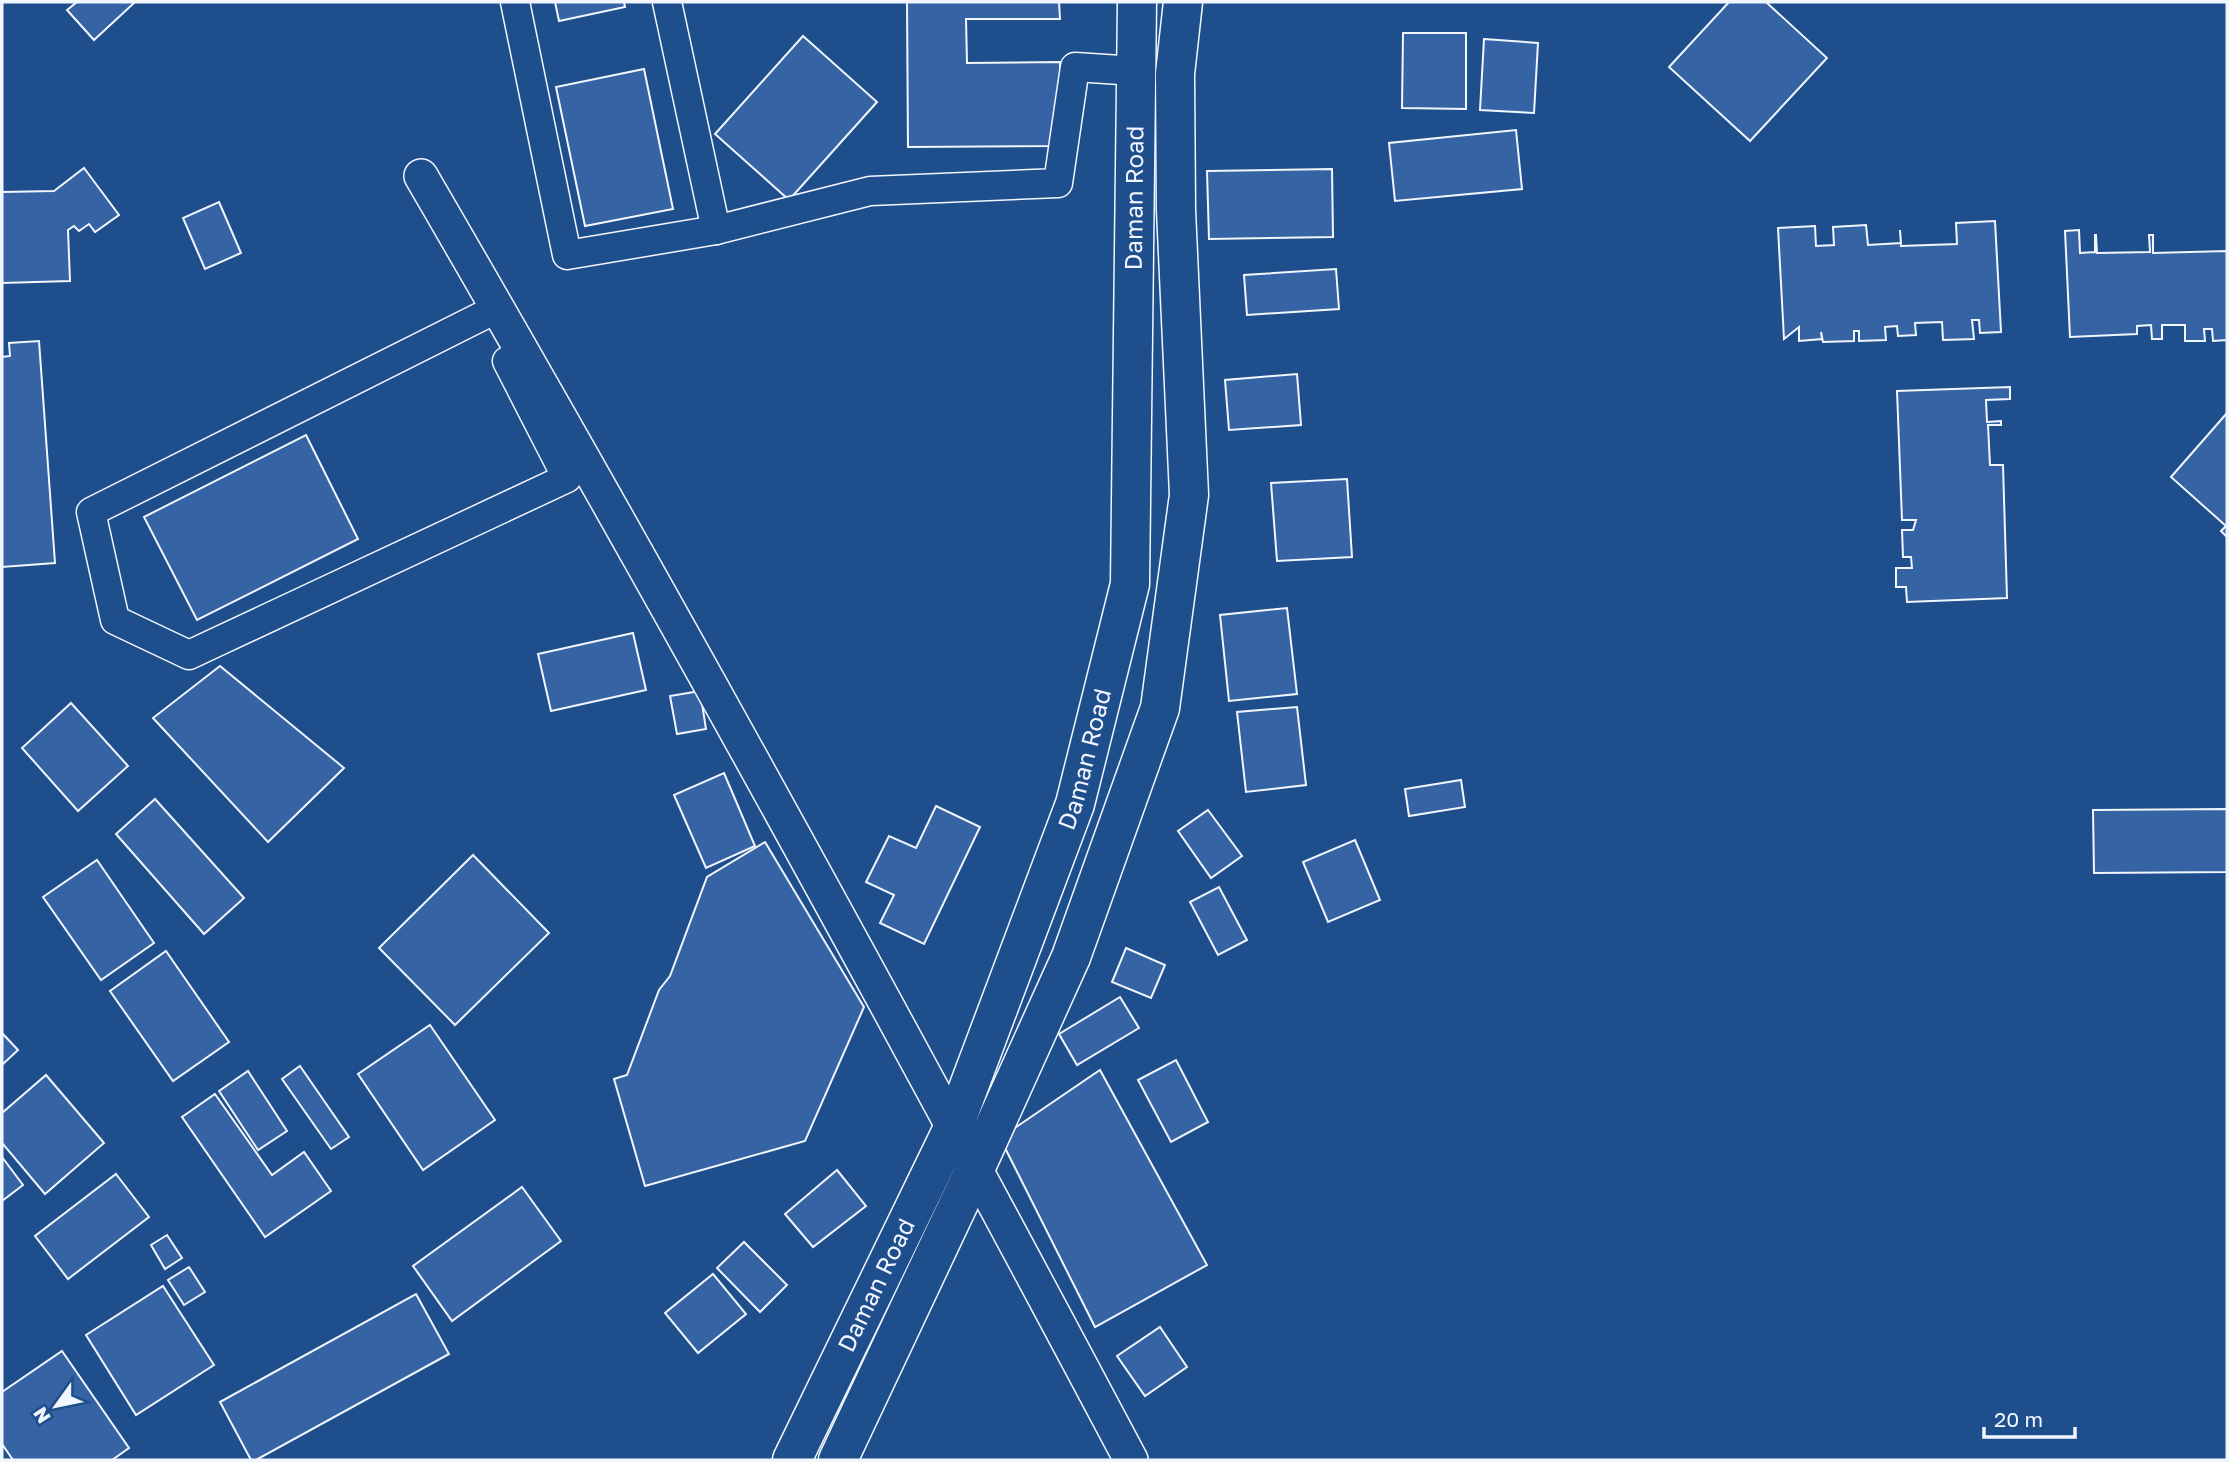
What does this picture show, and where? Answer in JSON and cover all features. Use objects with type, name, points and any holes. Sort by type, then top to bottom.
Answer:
[{"type":"main road","name":"Daman Road","points":[[792,1460],[954,1126],[1075,804],[1130,584],[1137,2]]},
{"type":"main road","points":[[838,1460],[1072,957],[1160,708],[1189,495],[1175,183],[1175,74],[1183,2]]},
{"type":"street","points":[[515,2],[567,255],[716,230],[870,191],[1058,184],[1075,67],[1136,71]]},
{"type":"street","points":[[667,2],[716,230]]},
{"type":"street","points":[[421,176],[525,354],[954,1126],[1131,1460]]},
{"type":"street","points":[[498,308],[91,512],[115,620],[189,655],[567,478],[507,361],[525,354]]},
{"type":"building","points":[[77,2],[134,3],[94,40],[67,10]]},
{"type":"building","points":[[555,2],[624,2],[625,7],[559,21]]},
{"type":"building","points":[[907,2],[1059,2],[1060,19],[966,19],[967,63],[1060,62],[1061,146],[908,147]]},
{"type":"building","points":[[1729,2],[1766,2],[1827,58],[1750,141],[1669,67]]},
{"type":"building","points":[[1403,33],[1466,33],[1466,109],[1402,108]]},
{"type":"building","points":[[803,36],[877,102],[789,200],[715,134]]},
{"type":"building","points":[[1484,39],[1538,43],[1534,113],[1480,110]]},
{"type":"building","points":[[644,69],[673,209],[585,226],[556,87]]},
{"type":"building","points":[[1516,130],[1522,189],[1395,201],[1389,143]]},
{"type":"building","points":[[84,168],[119,215],[95,232],[89,224],[79,231],[74,226],[68,230],[70,281],[2,283],[2,192],[54,191]]},
{"type":"building","points":[[1332,169],[1333,237],[1209,239],[1207,171]]},
{"type":"building","points":[[219,202],[241,253],[205,269],[183,218]]},
{"type":"building","points":[[1995,221],[2001,332],[1980,333],[1979,320],[1972,320],[1974,339],[1943,340],[1942,322],[1915,323],[1916,335],[1898,336],[1897,326],[1885,327],[1886,340],[1859,341],[1859,331],[1854,331],[1854,341],[1823,342],[1821,332],[1822,339],[1799,341],[1799,327],[1784,339],[1778,228],[1815,226],[1816,246],[1834,245],[1833,227],[1866,225],[1868,245],[1901,243],[1901,246],[1957,244],[1956,223]]},
{"type":"building","points":[[2079,230],[2080,253],[2095,252],[2095,235],[2097,253],[2150,252],[2149,235],[2153,235],[2153,253],[2227,251],[2227,340],[2213,341],[2212,329],[2204,329],[2205,341],[2185,341],[2185,325],[2162,325],[2162,339],[2152,339],[2151,325],[2137,326],[2137,334],[2070,337],[2065,231]]},
{"type":"building","points":[[1336,269],[1339,309],[1247,315],[1244,275]]},
{"type":"building","points":[[39,341],[55,563],[2,567],[2,357],[10,356],[9,343]]},
{"type":"building","points":[[1297,374],[1301,425],[1229,430],[1225,380]]},
{"type":"building","points":[[2010,387],[2010,399],[1986,400],[1987,422],[2001,421],[2001,425],[1988,425],[1990,465],[2003,465],[2007,598],[1907,602],[1906,587],[1896,587],[1896,568],[1912,568],[1911,557],[1903,557],[1902,530],[1913,530],[1916,520],[1902,520],[1897,391]]},
{"type":"building","points":[[2227,413],[2227,537],[2221,531],[2226,526],[2171,477]]},
{"type":"building","points":[[306,435],[358,539],[197,620],[144,517]]},
{"type":"building","points":[[1347,479],[1352,557],[1277,561],[1271,483]]},
{"type":"building","points":[[1287,608],[1297,694],[1229,701],[1220,615]]},
{"type":"building","points":[[633,633],[646,690],[551,711],[538,654]]},
{"type":"building","points":[[220,666],[344,768],[268,842],[153,718]]},
{"type":"building","points":[[700,691],[706,729],[677,734],[670,696]]},
{"type":"building","points":[[71,703],[128,766],[78,811],[22,748]]},
{"type":"building","points":[[1297,707],[1306,785],[1246,792],[1237,712]]},
{"type":"building","points":[[724,773],[755,846],[706,868],[674,795]]},
{"type":"building","points":[[1461,780],[1465,807],[1409,816],[1405,789]]},
{"type":"building","points":[[155,799],[244,898],[204,934],[116,834]]},
{"type":"building","points":[[936,806],[980,827],[924,944],[880,923],[894,895],[866,882],[889,836],[916,848]]},
{"type":"building","points":[[2227,809],[2227,872],[2094,873],[2093,810]]},
{"type":"building","points":[[1208,810],[1242,856],[1211,878],[1178,831]]},
{"type":"building","points":[[1355,840],[1380,900],[1328,922],[1303,862]]},
{"type":"building","points":[[765,842],[864,1007],[805,1141],[645,1186],[614,1079],[627,1075],[659,990],[670,976],[707,877]]},
{"type":"building","points":[[473,855],[549,933],[455,1025],[379,948]]},
{"type":"building","points":[[97,860],[154,943],[101,980],[43,897]]},
{"type":"building","points":[[1219,887],[1247,940],[1218,955],[1190,902]]},
{"type":"building","points":[[1126,948],[1165,965],[1151,998],[1112,982]]},
{"type":"building","points":[[166,951],[229,1042],[173,1081],[110,991]]},
{"type":"building","points":[[1120,997],[1139,1028],[1077,1065],[1059,1034]]},
{"type":"building","points":[[430,1025],[495,1120],[423,1170],[358,1074]]},
{"type":"building","points":[[2,1033],[18,1050],[2,1065]]},
{"type":"building","points":[[1176,1060],[1208,1122],[1171,1142],[1138,1080]]},
{"type":"building","points":[[300,1066],[349,1137],[331,1149],[282,1079]]},
{"type":"building","points":[[1100,1070],[1207,1265],[1095,1327],[1000,1138]]},
{"type":"building","points":[[248,1071],[287,1131],[258,1150],[219,1091]]},
{"type":"building","points":[[46,1075],[104,1143],[45,1194],[2,1143],[2,1113]]},
{"type":"building","points":[[215,1094],[272,1175],[304,1152],[331,1191],[265,1237],[182,1117]]},
{"type":"building","points":[[2,1157],[23,1185],[2,1201]]},
{"type":"building","points":[[837,1170],[866,1206],[813,1247],[785,1214]]},
{"type":"building","points":[[116,1174],[149,1217],[68,1279],[35,1236]]},
{"type":"building","points":[[522,1187],[561,1241],[452,1321],[413,1266]]},
{"type":"building","points":[[167,1235],[182,1258],[165,1269],[151,1245]]},
{"type":"building","points":[[744,1242],[787,1285],[760,1312],[717,1268]]},
{"type":"building","points":[[189,1267],[205,1292],[184,1305],[168,1280]]},
{"type":"building","points":[[713,1274],[746,1314],[698,1353],[665,1313]]},
{"type":"building","points":[[163,1286],[214,1365],[136,1415],[86,1335]]},
{"type":"building","points":[[416,1294],[449,1354],[256,1460],[251,1460],[220,1402]]},
{"type":"building","points":[[1160,1327],[1187,1367],[1145,1396],[1117,1356]]},
{"type":"building","points":[[62,1351],[129,1448],[112,1460],[13,1460],[2,1444],[2,1392]]}]
